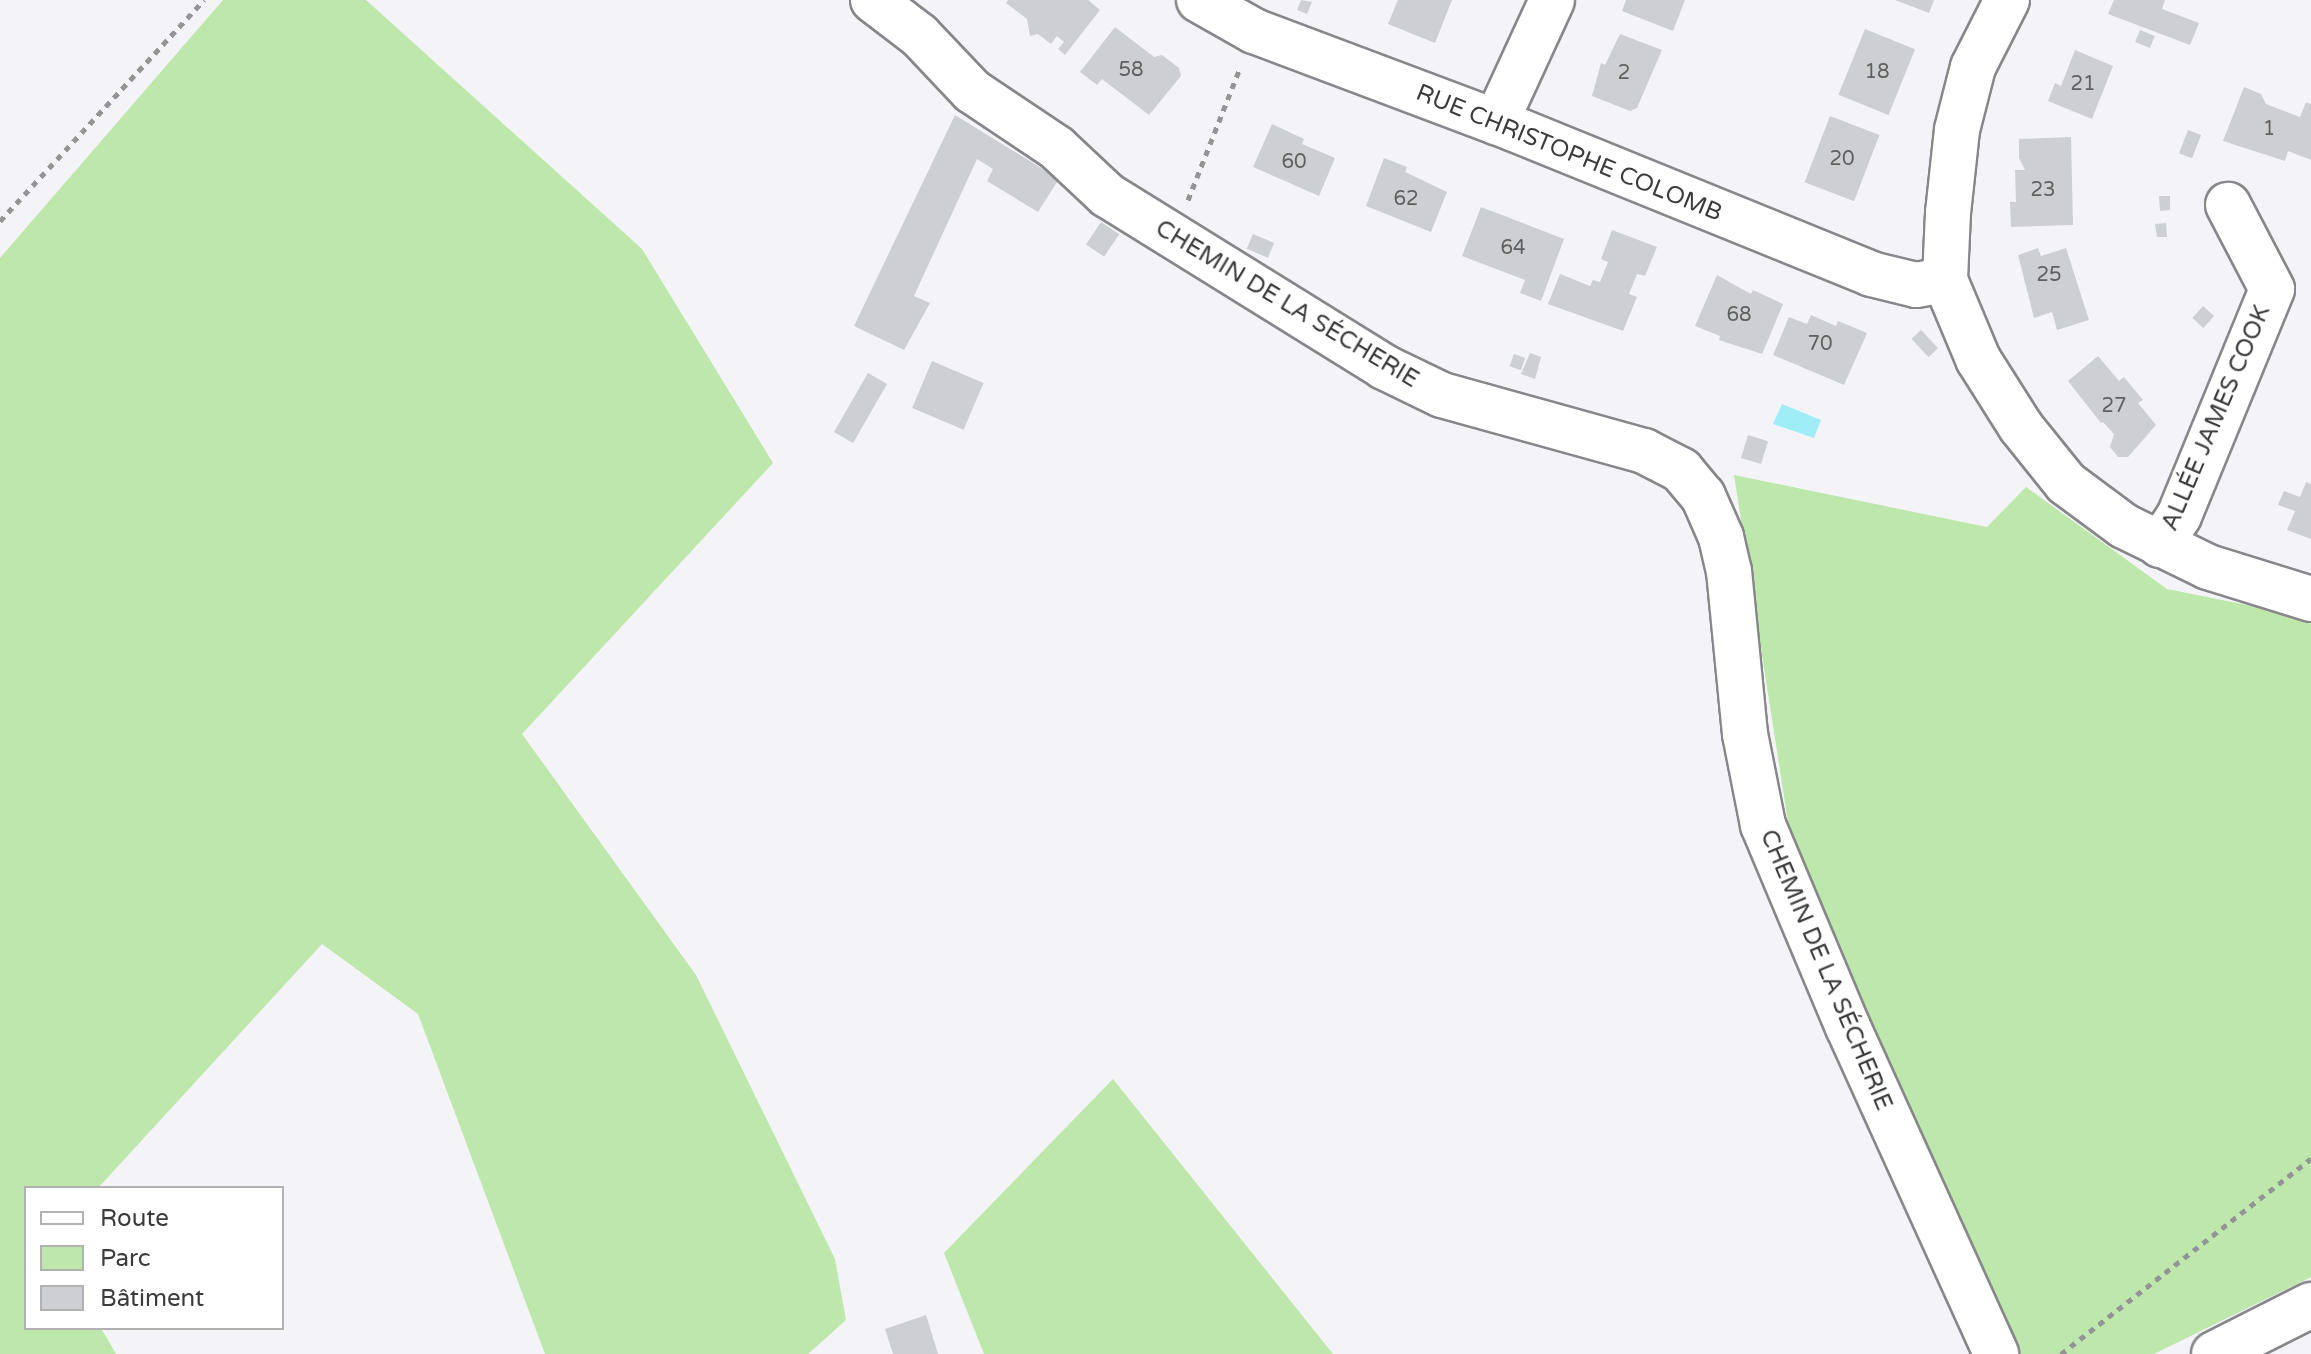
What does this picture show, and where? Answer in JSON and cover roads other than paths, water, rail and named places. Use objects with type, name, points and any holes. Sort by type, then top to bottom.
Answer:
[{"type":"street","name":"CHEMIN DE LA SÉCHERIE","points":[[873,0],[919,35],[972,91],[1057,148],[1107,195],[1384,367],[1442,395],[1644,451],[1681,470],[1703,496],[1721,537],[1729,571],[1745,734],[1763,825],[1848,1027],[1996,1354]]},
{"type":"street","name":"RUE CHRISTOPHE COLOMB","points":[[1199,0],[1254,31],[1496,122],[1871,274],[1916,285],[1945,280]]},
{"type":"street","points":[[1496,122],[1552,0]]},
{"type":"street","points":[[2007,0],[1973,67],[1957,130],[1945,280],[1978,359],[2021,427],[2066,483],[2124,526],[2208,567],[2311,599]]},
{"type":"street","name":"ALLÉE JAMES COOK","points":[[2160,545],[2179,516],[2272,289],[2228,205]]},
{"type":"street","points":[[2214,1354],[2311,1305]]},
{"type":"water","points":[[1782,404],[1821,420],[1814,438],[1773,424]]}]
